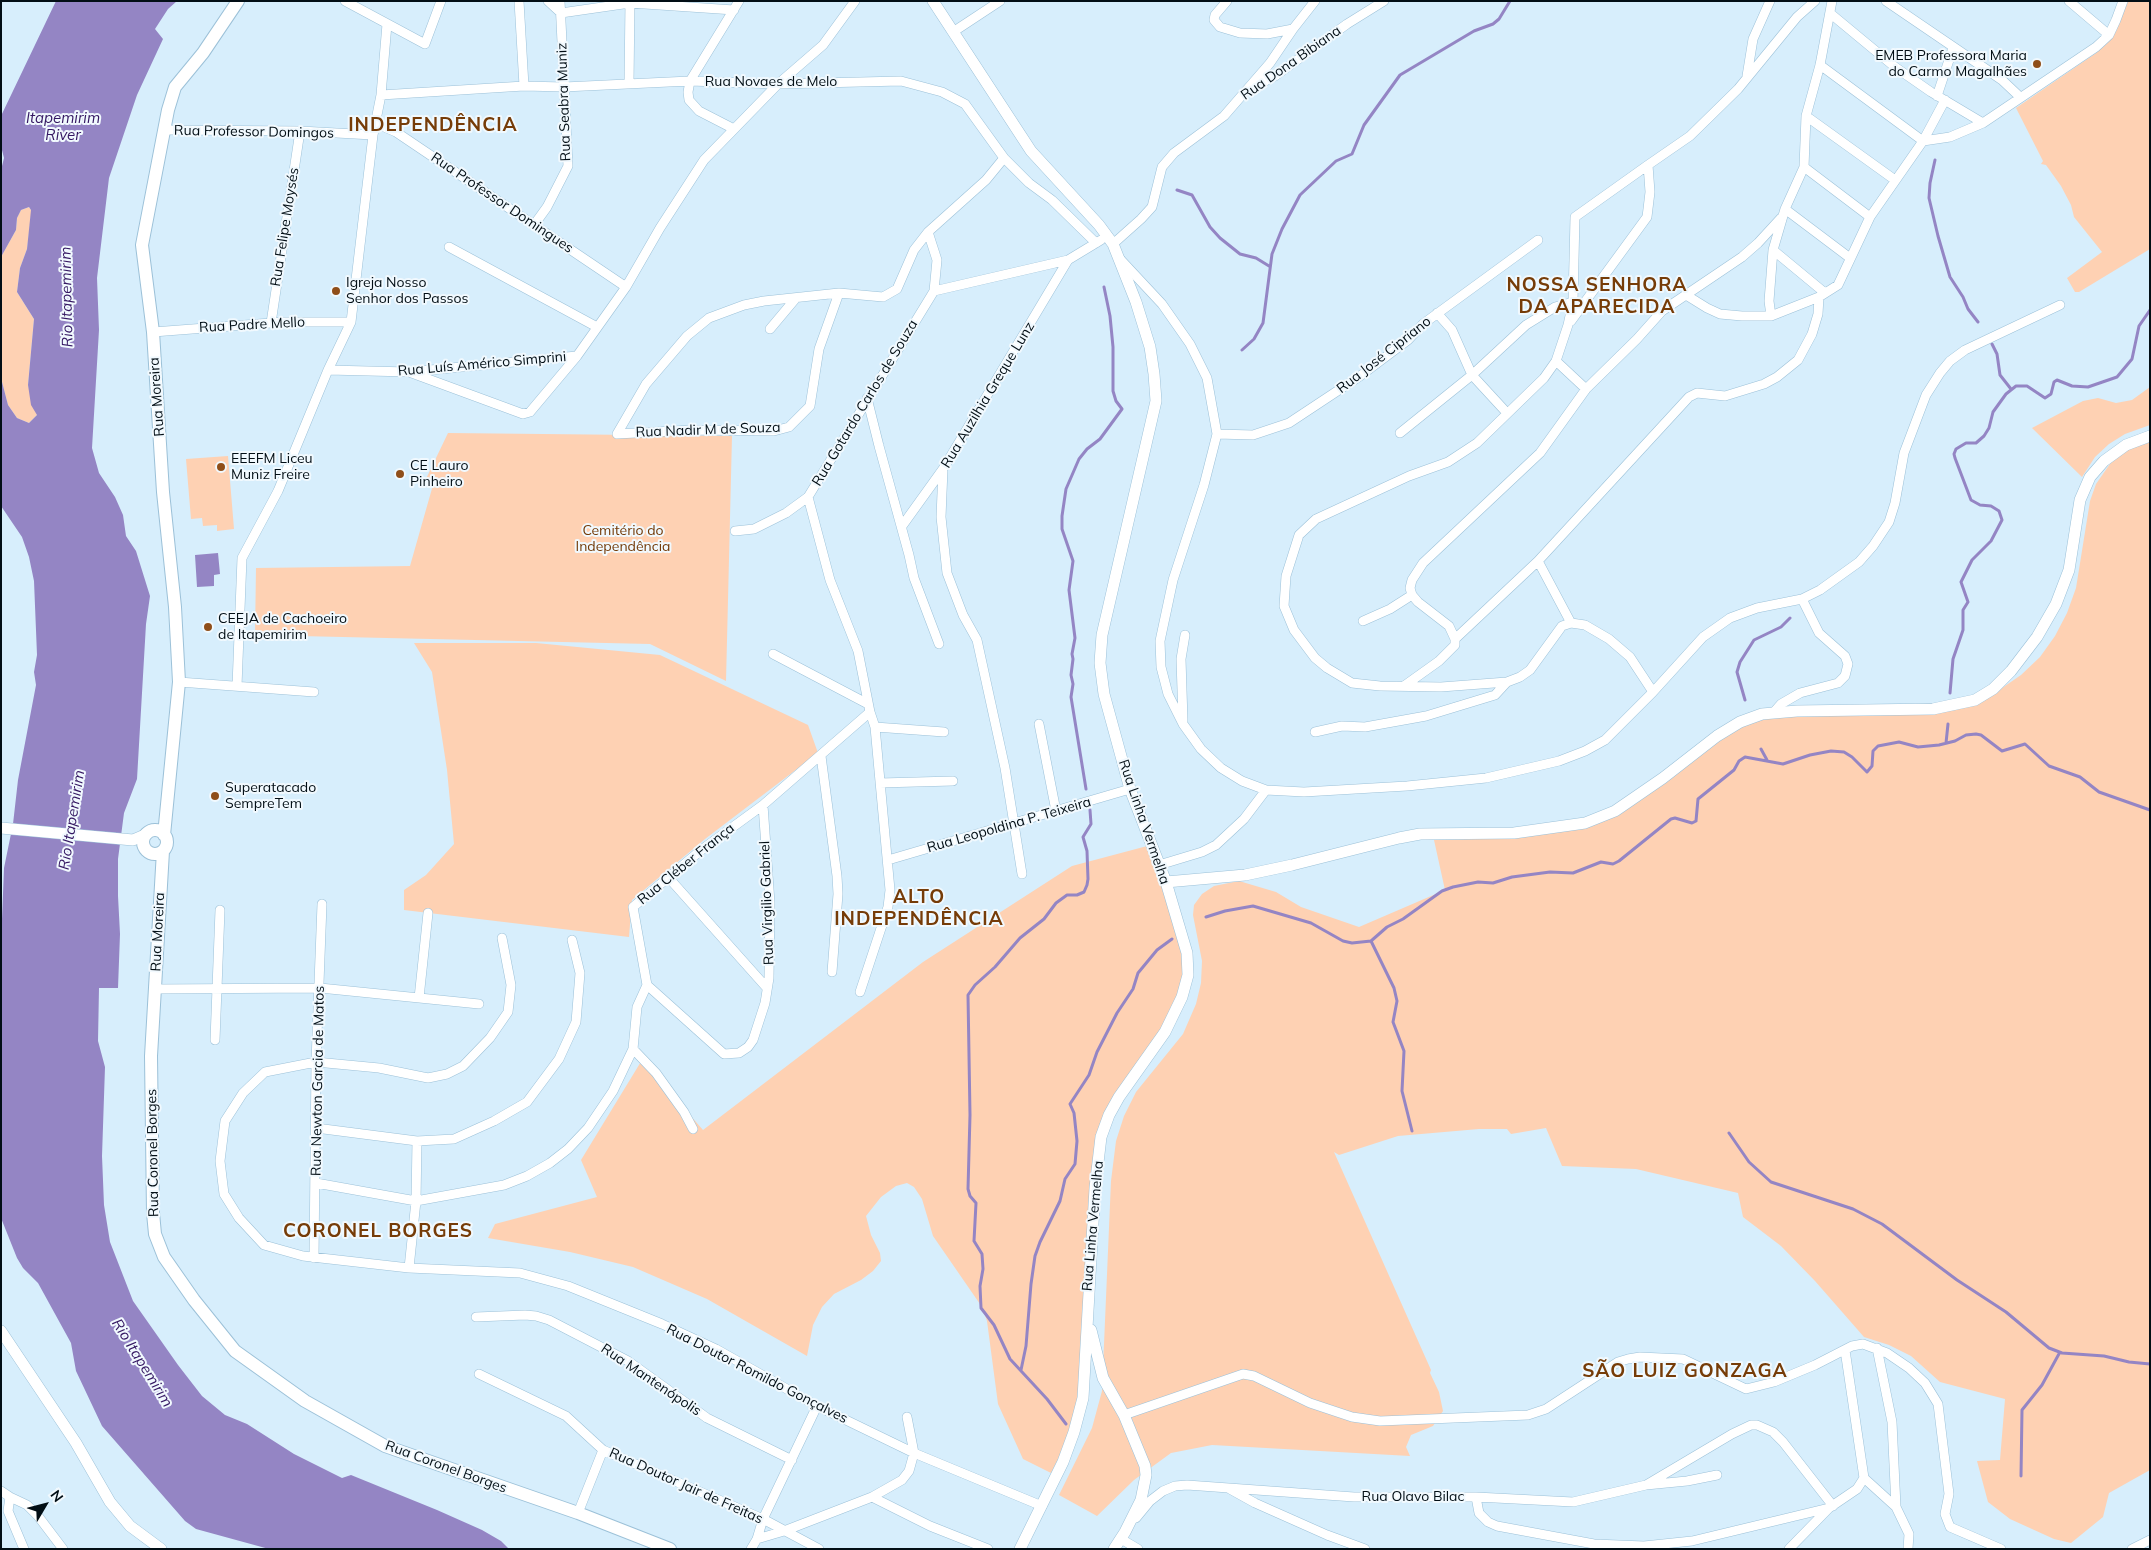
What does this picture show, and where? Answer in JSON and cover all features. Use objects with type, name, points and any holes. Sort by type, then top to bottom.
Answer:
[{"type":"main road","name":"Rua Moreira","points":[[155,989],[161,875],[153,842],[166,816],[179,682],[175,607],[163,492],[153,332],[142,245],[168,110],[176,87],[203,53],[238,1]]},
{"type":"main road","name":"Rua Coronel Borges","points":[[155,989],[151,1056],[153,1213],[155,1234],[164,1257],[194,1300],[235,1351],[305,1401],[385,1446],[578,1513],[670,1549]]},
{"type":"street","points":[[345,1],[425,44],[441,1]]},
{"type":"street","points":[[519,1],[524,86]]},
{"type":"street","points":[[548,1],[561,13],[630,2],[734,10]]},
{"type":"street","name":"Rua Seabra Muniz","points":[[534,225],[547,207],[568,166],[560,1]]},
{"type":"street","points":[[734,129],[699,111],[689,100],[688,92],[690,81],[739,1]]},
{"type":"street","points":[[409,372],[526,414],[577,356],[626,287],[660,228],[704,160],[778,84],[823,45],[855,1]]},
{"type":"street","points":[[953,32],[1000,1]]},
{"type":"street","points":[[1227,1],[1215,14],[1214,20],[1220,28],[1267,34],[1292,29]]},
{"type":"street","points":[[1245,91],[1270,63],[1292,29],[1315,1]]},
{"type":"street","name":"Rua Dona Bibiana","points":[[1068,260],[1096,243],[1110,240],[1141,219],[1152,207],[1162,167],[1174,153],[1224,116],[1245,91],[1275,76],[1347,24],[1384,1]]},
{"type":"street","points":[[1747,76],[1753,39],[1770,1]]},
{"type":"street","points":[[1653,692],[1630,657],[1608,639],[1585,625],[1571,623],[1562,626],[1530,670],[1520,677],[1506,682],[1441,687],[1352,683],[1327,668],[1315,658],[1294,630],[1284,606],[1286,576],[1299,535],[1316,519],[1409,476],[1448,462],[1477,442],[1544,378],[1556,361],[1568,325],[1573,302],[1575,217],[1690,136],[1738,88],[1797,17],[1814,1]]},
{"type":"street","points":[[1772,316],[1769,301],[1773,250],[1784,209],[1804,167],[1806,116],[1820,65],[1832,1]]},
{"type":"street","points":[[1886,1],[2002,80],[2020,97]]},
{"type":"street","points":[[2069,1],[2108,35]]},
{"type":"street","points":[[1820,65],[1923,141],[1950,137],[1983,123],[2096,47],[2108,35],[2123,1]]},
{"type":"street","points":[[628,84],[630,2]]},
{"type":"street","name":"Rua Linha Vermelha","points":[[935,2],[1031,151],[1099,224],[1110,240],[1120,259],[1150,347],[1156,401],[1101,644],[1100,663],[1104,694],[1130,789],[1166,882],[1187,954],[1188,976],[1182,998],[1165,1032],[1119,1098],[1101,1137],[1095,1188],[1087,1312]]},
{"type":"street","points":[[1831,14],[1895,67],[1983,123]]},
{"type":"street","points":[[237,686],[242,558],[278,491],[328,370],[351,322],[373,135],[381,95],[387,24]]},
{"type":"street","points":[[1686,294],[1720,314],[1772,316],[1822,295],[1838,285],[1870,216],[1923,141],[1941,98],[1953,48]]},
{"type":"street","name":"Rua Novaes de Melo","points":[[381,95],[524,86],[564,87],[690,81],[778,84],[901,81],[942,92],[965,104],[1004,158],[1029,183],[1052,200],[1096,243]]},
{"type":"street","points":[[1806,116],[1895,180]]},
{"type":"street","name":"Rua Professor Domingues","points":[[375,123],[396,132],[626,287]]},
{"type":"street","name":"Rua Professor Domingos","points":[[164,130],[300,131],[373,135]]},
{"type":"street","name":"Rua Felipe Moysés","points":[[271,323],[300,131]]},
{"type":"street","points":[[770,329],[796,298],[839,293],[883,297],[897,289],[914,250],[928,232],[986,180],[1004,158]]},
{"type":"street","points":[[1568,325],[1646,217],[1650,192],[1648,165]]},
{"type":"street","points":[[1804,167],[1870,216]]},
{"type":"street","points":[[1784,209],[1850,258]]},
{"type":"street","points":[[1455,639],[1449,626],[1418,602],[1412,595],[1410,588],[1412,580],[1423,563],[1540,453],[1586,390],[1662,311],[1742,257],[1781,218]]},
{"type":"street","name":"Rua Gotardo Carlos de Souza","points":[[735,531],[754,529],[786,513],[808,497],[934,291],[937,260],[928,232]]},
{"type":"street","name":"Rua José Cipriano","points":[[1217,434],[1253,435],[1289,423],[1360,376],[1408,340],[1438,314],[1538,240]]},
{"type":"street","points":[[448,247],[597,327]]},
{"type":"street","points":[[1773,250],[1822,295]]},
{"type":"street","points":[[1120,259],[1162,304],[1190,344],[1207,378],[1217,434],[1204,485],[1173,580],[1160,641],[1161,667],[1168,694],[1183,724],[1201,750],[1222,768],[1242,781],[1266,790],[1304,792],[1486,778],[1559,761],[1585,751],[1605,740],[1653,692],[1703,637],[1730,618],[1756,608],[1802,598],[1820,590],[1859,562],[1873,546],[1889,522],[1904,453],[1910,436],[1926,395],[1950,361],[1965,350],[2060,305]]},
{"type":"street","points":[[934,291],[1068,260]]},
{"type":"street","name":"Rua Auzilhia Greque Lunz","points":[[902,526],[943,469],[1068,260]]},
{"type":"street","name":"Rua Nadir M de Souza","points":[[796,298],[744,305],[709,318],[687,336],[646,384],[617,434],[692,430],[774,431],[789,427],[810,406],[819,349],[839,293]]},
{"type":"street","points":[[1404,686],[1452,650],[1455,639],[1538,561],[1689,397],[1697,393],[1726,396],[1764,384],[1777,377],[1798,360],[1812,334],[1822,295]]},
{"type":"street","points":[[1400,433],[1472,375],[1526,325],[1555,308],[1573,302]]},
{"type":"street","points":[[1438,314],[1452,330],[1472,375],[1507,413]]},
{"type":"street","name":"Rua Padre Mello","points":[[153,332],[271,323],[351,322]]},
{"type":"street","name":"Rua Luís Américo Simprini","points":[[328,370],[409,372],[577,356]]},
{"type":"street","points":[[1556,361],[1586,390]]},
{"type":"street","points":[[867,398],[902,526],[914,578],[939,644]]},
{"type":"street","points":[[1166,882],[1245,875],[1292,866],[1420,834],[1514,833],[1585,823],[1615,811],[1740,722],[1774,712],[1933,709],[1975,700],[1993,689],[2012,671],[2025,655],[2056,604],[2069,570],[2080,500],[2090,477],[2104,461],[2126,445],[2150,436]]},
{"type":"street","points":[[943,469],[941,517],[947,573],[963,615],[977,640],[1005,768],[1022,874]]},
{"type":"street","points":[[808,497],[830,580],[858,652],[869,708],[875,727],[890,890],[888,907],[860,992]]},
{"type":"street","points":[[1538,561],[1571,623]]},
{"type":"street","points":[[1363,621],[1390,609],[1412,595]]},
{"type":"street","points":[[1774,712],[1781,704],[1800,693],[1838,683],[1845,676],[1848,664],[1845,656],[1818,633],[1802,598]]},
{"type":"street","points":[[1183,724],[1181,659],[1185,635]]},
{"type":"street","points":[[773,654],[869,708]]},
{"type":"street","points":[[179,682],[314,692]]},
{"type":"street","points":[[1315,732],[1342,726],[1365,727],[1426,716],[1495,695],[1506,682]]},
{"type":"street","name":"Rua Cléber França","points":[[647,985],[633,907],[700,851],[763,805],[797,773],[821,756],[869,708]]},
{"type":"street","points":[[1039,724],[1056,811]]},
{"type":"street","points":[[875,727],[944,732]]},
{"type":"street","points":[[821,756],[838,885],[832,972]]},
{"type":"street","points":[[880,783],[953,781]]},
{"type":"street","name":"Rua Leopoldina P. Teixeira","points":[[888,860],[1130,789]]},
{"type":"street","points":[[1159,865],[1202,852],[1216,845],[1244,819],[1266,790]]},
{"type":"street","name":"Rua Virgilio Gabriel","points":[[647,985],[724,1054],[739,1053],[748,1047],[753,1040],[768,988],[770,903],[763,805]]},
{"type":"street","points":[[4,829],[153,842]]},
{"type":"street","points":[[668,878],[768,988]]},
{"type":"street","name":"Rua Newton Garcia de Matos","points":[[314,1258],[316,1062],[322,904]]},
{"type":"street","points":[[215,1040],[220,910]]},
{"type":"street","points":[[419,998],[428,914]]},
{"type":"street","name":"Rua Doutor Romildo Gonçalves","points":[[502,938],[511,985],[508,1012],[490,1038],[463,1066],[447,1074],[428,1078],[379,1068],[316,1062],[266,1072],[243,1093],[225,1121],[220,1161],[224,1194],[239,1218],[264,1245],[314,1258],[409,1268],[520,1273],[568,1286],[662,1324],[716,1349],[817,1406],[914,1454],[1042,1506]]},
{"type":"street","points":[[316,1128],[417,1141],[454,1139],[494,1122],[527,1102],[559,1059],[576,1022],[580,973],[572,940]]},
{"type":"street","points":[[316,1183],[416,1201],[504,1185],[527,1176],[550,1163],[568,1149],[588,1128],[613,1091],[633,1049],[637,1007],[647,985]]},
{"type":"street","points":[[155,989],[320,988],[478,1004]]},
{"type":"street","points":[[633,1049],[656,1073],[684,1112],[693,1129]]},
{"type":"street","points":[[409,1268],[416,1201],[417,1141]]},
{"type":"street","points":[[1020,1549],[1063,1462],[1074,1432],[1083,1398],[1087,1312]]},
{"type":"street","name":"Rua Olavo Bilac","points":[[1087,1312],[1098,1365],[1103,1378],[1124,1415],[1145,1466],[1146,1475],[1141,1500],[1114,1549]]},
{"type":"street","name":"Rua Mantenópolis","points":[[476,1317],[525,1315],[549,1320],[628,1361],[708,1418],[792,1460]]},
{"type":"street","points":[[3,1338],[76,1443],[110,1502],[130,1526],[161,1549]]},
{"type":"street","points":[[1124,1415],[1242,1374],[1254,1376],[1310,1403],[1352,1418],[1380,1421],[1528,1415],[1546,1409],[1618,1362],[1628,1359],[1640,1357],[1683,1359],[1746,1389],[1774,1382],[1815,1365],[1857,1344],[1877,1348],[1898,1360],[1917,1375],[1931,1392],[1938,1404],[1949,1494],[1945,1514],[1950,1527],[2001,1549]]},
{"type":"street","points":[[1877,1348],[1892,1422],[1896,1507],[1908,1534],[1908,1549]]},
{"type":"street","points":[[1789,1549],[1831,1507],[1857,1489],[1864,1478],[1845,1350]]},
{"type":"street","name":"Rua Doutor Jair de Freitas","points":[[479,1374],[566,1416],[603,1450],[763,1519],[819,1549]]},
{"type":"street","points":[[751,1549],[757,1539],[763,1519],[817,1406]]},
{"type":"street","points":[[757,1539],[784,1531],[872,1497],[902,1480],[909,1471],[914,1454],[908,1417]]},
{"type":"street","points":[[1646,1486],[1732,1434],[1751,1425],[1757,1425],[1772,1432],[1783,1442],[1831,1507]]},
{"type":"street","points":[[578,1513],[603,1450]]},
{"type":"street","name":"Rua Olavo Bilac","points":[[1123,1535],[1150,1501],[1163,1491],[1175,1486],[1225,1487],[1354,1497],[1476,1497],[1573,1502],[1646,1486],[1687,1482],[1718,1475]]},
{"type":"street","points":[[1864,1478],[1896,1507]]},
{"type":"street","points":[[1225,1487],[1263,1506],[1365,1549]]},
{"type":"street","points":[[1,1490],[10,1497],[27,1505],[38,1516],[63,1549]]},
{"type":"street","points":[[10,1497],[4,1512],[24,1549]]},
{"type":"street","points":[[872,1497],[930,1526],[988,1549]]},
{"type":"street","points":[[1476,1497],[1479,1513],[1488,1522],[1498,1526],[1594,1544],[1644,1546],[1692,1541],[1831,1507]]},
{"type":"street","points":[[1123,1535],[1138,1549]]},
{"type":"street","points":[[2132,1549],[2150,1540]]},
{"type":"green space","points":[[2128,1],[2150,1],[2150,249],[2079,292],[2075,292],[2067,278],[2102,252],[2074,217],[2071,205],[2061,186],[2046,165],[2041,164],[2043,161],[2016,108],[2096,53],[2116,31]]},
{"type":"green space","points":[[29,207],[31,216],[27,249],[20,268],[17,292],[34,319],[28,385],[37,415],[29,423],[17,418],[8,405],[1,378],[1,257],[16,230],[17,218],[21,210]]},
{"type":"green space","points":[[2150,387],[2150,425],[2125,434],[2109,444],[2095,457],[2082,477],[2032,428],[2083,401],[2098,398],[2116,403],[2132,400]]},
{"type":"green space","name":"Cemitério do Independência","points":[[448,433],[732,436],[726,681],[650,644],[255,635],[256,568],[410,566],[433,485],[424,483]]},
{"type":"green space","points":[[2150,441],[2150,1470],[2109,1493],[2103,1517],[2071,1543],[2054,1539],[2010,1519],[1988,1502],[1977,1461],[2000,1460],[2005,1399],[1940,1382],[1911,1356],[1889,1345],[1864,1337],[1815,1281],[1781,1246],[1743,1217],[1738,1193],[1636,1169],[1562,1166],[1546,1128],[1511,1134],[1507,1129],[1479,1129],[1398,1136],[1339,1155],[1334,1152],[1439,1392],[1443,1411],[1433,1426],[1411,1435],[1406,1447],[1410,1456],[1212,1445],[1171,1453],[1134,1480],[1097,1516],[1059,1495],[1092,1428],[1102,1391],[1111,1181],[1116,1141],[1124,1116],[1136,1092],[1183,1034],[1196,1004],[1201,983],[1202,961],[1193,915],[1194,905],[1202,894],[1214,886],[1239,881],[1276,892],[1301,907],[1359,927],[1445,890],[1434,840],[1520,838],[1591,824],[1720,737],[1746,722],[1786,715],[1927,715],[1940,713],[1989,697],[2021,675],[2040,657],[2055,636],[2067,613],[2076,588],[2090,501],[2096,484],[2112,461],[2127,450]]},
{"type":"green space","points":[[228,456],[234,529],[217,531],[217,525],[203,526],[202,518],[191,519],[186,459]]},
{"type":"green space","points":[[414,643],[536,643],[660,655],[808,725],[818,753],[705,839],[632,900],[629,937],[404,910],[404,890],[426,875],[454,844],[447,770],[432,672]]},
{"type":"green space","points":[[1151,845],[1184,954],[1181,995],[1104,1122],[1077,1421],[1051,1473],[1023,1459],[998,1404],[987,1321],[982,1307],[933,1236],[922,1199],[914,1187],[907,1183],[896,1186],[881,1197],[866,1216],[871,1235],[880,1253],[881,1261],[873,1271],[861,1280],[834,1294],[822,1307],[813,1325],[807,1356],[707,1299],[633,1267],[570,1252],[488,1238],[495,1224],[597,1197],[581,1160],[642,1060],[703,1130],[923,962],[1072,866]]},
{"type":"water","name":"Itapemirim River","points":[[56,1],[177,1],[168,9],[155,29],[163,39],[137,95],[109,178],[97,278],[99,330],[92,448],[99,473],[115,497],[123,515],[126,536],[136,551],[150,596],[146,624],[137,779],[124,813],[118,859],[120,934],[118,988],[99,988],[98,1041],[105,1067],[102,1156],[104,1205],[110,1242],[133,1301],[202,1396],[225,1415],[247,1424],[294,1454],[342,1478],[351,1475],[437,1510],[482,1530],[501,1541],[509,1549],[269,1549],[196,1529],[185,1521],[102,1426],[76,1371],[71,1343],[38,1283],[23,1268],[17,1258],[1,1218],[1,944],[4,868],[36,685],[34,672],[37,655],[34,581],[29,557],[22,537],[1,506],[1,378],[8,405],[17,418],[29,423],[37,415],[31,405],[28,385],[34,319],[17,292],[20,268],[27,249],[31,210],[29,207],[21,210],[17,218],[16,230],[1,257],[1,170],[4,158],[1,146],[1,116]]},
{"type":"water","points":[[218,553],[220,574],[214,575],[214,586],[197,587],[195,555]]},
{"type":"waterway","points":[[1242,350],[1254,339],[1263,323],[1272,254],[1282,229],[1300,195],[1336,161],[1352,154],[1364,125],[1400,75],[1474,31],[1493,24],[1499,19],[1510,1]]},
{"type":"waterway","points":[[1935,160],[1929,198],[1938,236],[1950,277],[1963,297],[1968,309],[1978,322]]},
{"type":"waterway","points":[[1177,190],[1192,195],[1210,227],[1220,238],[1240,254],[1256,258],[1269,266]]},
{"type":"waterway","points":[[1086,789],[1071,697],[1073,684],[1071,675],[1072,654],[1075,638],[1069,590],[1073,561],[1062,529],[1062,516],[1066,489],[1079,459],[1087,449],[1100,439],[1122,409],[1116,401],[1113,391],[1113,347],[1110,316],[1104,287]]},
{"type":"waterway","points":[[1950,693],[1953,659],[1963,630],[1963,610],[1968,602],[1961,582],[1972,560],[1991,541],[2002,520],[1999,511],[1991,506],[1980,505],[1971,500],[1955,458],[1956,449],[1966,443],[1976,443],[1984,436],[1989,428],[1993,412],[2006,394],[2016,386],[2027,386],[2045,398],[2051,394],[2054,382],[2057,380],[2072,386],[2088,387],[2117,377],[2132,359],[2139,326],[2150,310]]},
{"type":"waterway","points":[[1992,344],[1997,354],[2000,375],[2011,389]]},
{"type":"waterway","points":[[1745,700],[1737,672],[1740,662],[1754,640],[1781,627],[1790,618]]},
{"type":"waterway","points":[[1946,743],[1948,724]]},
{"type":"waterway","points":[[1206,917],[1225,911],[1253,906],[1311,923],[1343,941],[1352,943],[1371,941],[1387,927],[1403,919],[1442,891],[1453,887],[1478,882],[1493,883],[1512,877],[1550,872],[1573,873],[1601,862],[1613,864],[1671,819],[1675,818],[1692,823],[1696,821],[1698,799],[1734,770],[1739,761],[1745,757],[1783,764],[1810,755],[1831,751],[1844,752],[1867,772],[1872,766],[1873,751],[1878,746],[1899,742],[1918,747],[1939,745],[1955,741],[1966,735],[1976,734],[1981,735],[2002,751],[2025,744],[2049,766],[2080,777],[2099,792],[2150,810]]},
{"type":"waterway","points":[[1761,749],[1767,760]]},
{"type":"waterway","points":[[1066,1424],[1047,1399],[1010,1359],[994,1325],[981,1308],[982,1254],[974,1241],[976,1203],[970,1196],[968,1189],[970,1115],[968,995],[975,985],[995,967],[1020,938],[1044,919],[1056,903],[1067,895],[1077,895],[1084,892],[1088,879],[1087,851],[1083,837],[1091,824],[1090,810]]},
{"type":"waterway","points":[[1021,1370],[1026,1346],[1035,1256],[1060,1201],[1065,1179],[1075,1164],[1077,1141],[1074,1113],[1070,1104],[1089,1075],[1097,1052],[1117,1013],[1133,989],[1138,973],[1157,950],[1172,939]]},
{"type":"waterway","points":[[1371,941],[1394,988],[1397,1001],[1393,1022],[1404,1051],[1402,1091],[1412,1131]]},
{"type":"waterway","points":[[1729,1133],[1749,1162],[1771,1182],[1853,1209],[1882,1224],[1957,1280],[2006,1312],[2049,1348],[2062,1353],[2104,1356],[2129,1362],[2150,1364]]},
{"type":"waterway","points":[[2021,1476],[2022,1410],[2042,1385],[2060,1352]]},
{"type":"place","name":"EMEB Professora Maria do Carmo Magalhães","points":[[2037,64]]},
{"type":"place","name":"Igreja Nosso Senhor dos Passos","points":[[336,291]]},
{"type":"place","name":"EEEFM Liceu Muniz Freire","points":[[221,467]]},
{"type":"place","name":"CE Lauro Pinheiro","points":[[400,474]]},
{"type":"place","name":"CEEJA de Cachoeiro de Itapemirim","points":[[208,627]]},
{"type":"place","name":"Superatacado SempreTem","points":[[215,796]]},
{"type":"district","name":"INDEPENDÊNCIA","points":[[433,125]]},
{"type":"district","name":"NOSSA SENHORA DA APARECIDA","points":[[1597,296]]},
{"type":"district","name":"ALTO INDEPENDÊNCIA","points":[[919,908]]},
{"type":"district","name":"CORONEL BORGES","points":[[378,1231]]},
{"type":"district","name":"SÃO LUIZ GONZAGA","points":[[1685,1371]]},
{"type":"water label","name":"Rio Itapemirim","points":[[67,297]]},
{"type":"water label","name":"Rio Itapemirim","points":[[72,820]]},
{"type":"water label","name":"Rio Itapemirim","points":[[142,1363]]}]
